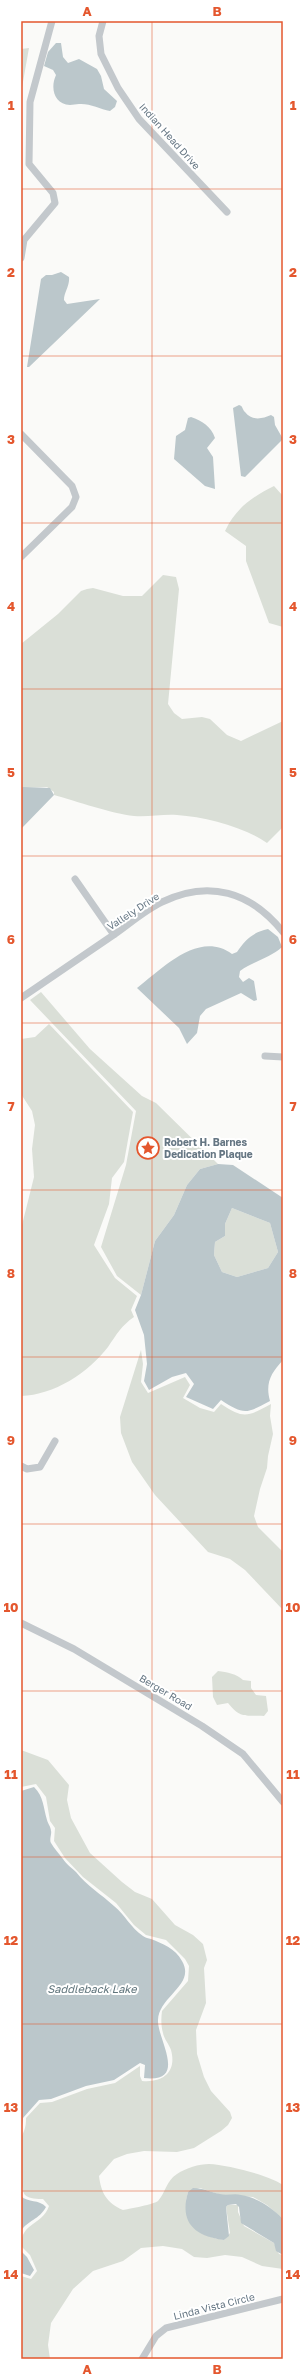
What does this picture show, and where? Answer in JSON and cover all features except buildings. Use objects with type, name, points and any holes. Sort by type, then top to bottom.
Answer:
[{"type":"street","points":[[21,258],[24,240],[55,203],[53,193],[29,164],[30,102],[52,21]]},
{"type":"street","name":"Indian Head Drive","points":[[103,21],[99,36],[101,54],[118,88],[139,119],[227,212]]},
{"type":"street","points":[[21,434],[72,486],[76,497],[72,507],[21,557]]},
{"type":"street","points":[[75,879],[114,935]]},
{"type":"street","name":"Vallely Drive","points":[[21,998],[161,903],[189,892],[207,890],[242,897],[267,914],[283,932]]},
{"type":"street","points":[[265,1056],[283,1057]]},
{"type":"street","points":[[21,1466],[27,1469],[40,1467],[55,1441]]},
{"type":"street","name":"Berger Road","points":[[21,1623],[74,1649],[202,1726],[243,1754],[283,1802]]},
{"type":"street","name":"Linda Vista Circle","points":[[142,2359],[156,2336],[166,2328],[283,2299]]},
{"type":"shaded area","points":[[29,48],[21,93],[21,49]]},
{"type":"shaded area","points":[[274,486],[283,496],[283,627],[269,623],[246,561],[246,546],[225,531],[234,516],[245,504]]},
{"type":"shaded area","points":[[163,575],[176,577],[179,589],[168,704],[174,713],[182,719],[202,717],[210,719],[227,735],[241,741],[283,721],[283,827],[267,843],[247,832],[200,818],[177,815],[125,815],[54,795],[54,792],[47,787],[21,788],[21,644],[58,614],[81,591],[93,588],[123,596],[142,596]]},
{"type":"shaded area","points":[[41,992],[90,1049],[142,1096],[156,1103],[218,1164],[200,1169],[187,1185],[174,1215],[155,1241],[141,1295],[117,1276],[101,1247],[126,1165],[136,1111],[30,1000]]},
{"type":"shaded area","points":[[49,1024],[133,1112],[124,1162],[112,1178],[109,1204],[94,1245],[115,1278],[137,1296],[131,1310],[134,1317],[123,1327],[100,1357],[91,1365],[80,1374],[58,1387],[46,1392],[21,1396],[21,1229],[34,1177],[32,1149],[35,1125],[32,1111],[21,1094],[21,1039],[35,1037]]},
{"type":"shaded area","points":[[232,1208],[270,1223],[278,1252],[268,1268],[237,1277],[222,1272],[214,1255],[215,1242],[225,1236],[225,1224]]},
{"type":"shaded area","points":[[141,1350],[143,1364],[141,1382],[148,1393],[185,1377],[190,1385],[183,1398],[200,1408],[214,1412],[221,1404],[241,1414],[251,1414],[271,1404],[270,1416],[273,1434],[267,1468],[260,1489],[254,1516],[258,1527],[283,1552],[283,1610],[245,1570],[230,1559],[208,1552],[155,1495],[132,1462],[121,1433],[120,1417]]},
{"type":"shaded area","points":[[218,1671],[238,1676],[243,1680],[251,1681],[251,1688],[256,1695],[266,1696],[268,1711],[264,1716],[248,1716],[240,1714],[236,1712],[228,1703],[217,1705],[213,1697],[212,1677]]},
{"type":"shaded area","points":[[21,1750],[48,1760],[69,1785],[67,1800],[71,1818],[90,1853],[135,1892],[152,1899],[175,1925],[193,1935],[203,1944],[207,1960],[204,1968],[206,2003],[196,2030],[197,2054],[204,2077],[211,2091],[230,2112],[232,2118],[228,2125],[221,2131],[194,2148],[177,2152],[144,2151],[127,2154],[114,2159],[99,2176],[101,2188],[106,2197],[109,2201],[123,2210],[152,2204],[158,2201],[173,2177],[188,2168],[205,2164],[226,2166],[248,2171],[283,2185],[283,2219],[267,2205],[253,2197],[221,2195],[200,2188],[188,2192],[186,2211],[189,2219],[199,2231],[214,2238],[224,2240],[230,2233],[226,2207],[228,2205],[238,2205],[238,2212],[244,2226],[274,2243],[279,2254],[283,2255],[283,2269],[262,2266],[242,2257],[225,2255],[207,2258],[194,2257],[182,2249],[163,2246],[141,2248],[123,2261],[93,2271],[73,2289],[51,2323],[48,2345],[50,2359],[21,2359],[21,2276],[31,2279],[37,2271],[30,2255],[21,2246],[22,2238],[24,2232],[42,2217],[49,2206],[43,2199],[29,2197],[25,2195],[23,2191],[20,2168],[20,2150],[26,2118],[40,2103],[52,2102],[87,2089],[115,2083],[140,2066],[140,2076],[142,2081],[156,2080],[167,2074],[172,2064],[172,2058],[171,2050],[162,2030],[162,2011],[188,1981],[189,1966],[185,1959],[166,1940],[146,1935],[134,1925],[116,1903],[83,1877],[65,1858],[54,1841],[55,1828],[50,1821],[46,1797],[36,1784],[21,1787]]},
{"type":"water","points":[[56,43],[61,43],[63,57],[68,63],[79,59],[97,69],[101,76],[104,89],[117,101],[115,107],[110,111],[87,104],[70,105],[60,102],[55,94],[53,85],[56,75],[53,70],[44,66],[48,52]]},
{"type":"water","points":[[61,272],[69,277],[69,283],[64,300],[67,304],[100,299],[29,367],[27,367],[41,279],[46,275]]},
{"type":"water","points":[[239,405],[251,417],[261,418],[271,415],[274,417],[275,425],[283,439],[245,477],[241,476],[233,408]]},
{"type":"water","points":[[191,417],[206,424],[215,438],[207,448],[213,457],[215,489],[205,486],[174,459],[176,436],[185,430],[188,418]]},
{"type":"water","points":[[21,788],[50,788],[54,795],[21,829]]},
{"type":"water","points":[[268,929],[278,937],[282,947],[240,971],[239,977],[243,982],[249,978],[254,981],[257,1000],[254,1001],[241,993],[206,1009],[200,1016],[197,1033],[187,1044],[179,1028],[137,988],[182,954],[207,946],[220,948],[232,954],[237,952],[246,940],[254,934]]},
{"type":"water","points":[[218,1164],[233,1165],[283,1198],[283,1360],[275,1369],[270,1379],[268,1389],[270,1401],[245,1411],[235,1408],[221,1400],[213,1409],[186,1397],[194,1384],[186,1373],[172,1377],[149,1390],[144,1381],[147,1364],[144,1335],[135,1310],[141,1295],[155,1241],[174,1215],[187,1185],[200,1169]],"holes":[[[232,1208],[270,1223],[278,1252],[268,1268],[237,1277],[222,1272],[214,1255],[215,1242],[225,1236],[225,1224]]]},
{"type":"water","name":"Saddleback Lake","points":[[34,1787],[40,1795],[47,1820],[51,1828],[50,1842],[64,1861],[85,1882],[118,1910],[139,1933],[164,1945],[176,1953],[182,1961],[185,1969],[181,1984],[164,2004],[158,2020],[168,2058],[168,2067],[165,2074],[157,2078],[144,2078],[145,2065],[140,2063],[114,2080],[86,2086],[51,2099],[39,2100],[23,2118],[21,2133],[21,1791]]},
{"type":"water","points":[[193,2188],[203,2189],[223,2195],[238,2194],[247,2196],[269,2207],[283,2219],[283,2255],[276,2251],[274,2243],[241,2223],[239,2207],[236,2204],[228,2205],[226,2207],[229,2236],[224,2240],[205,2235],[197,2231],[188,2220],[186,2212],[188,2192]]},
{"type":"water","points":[[21,2196],[27,2200],[40,2203],[46,2207],[40,2215],[27,2224],[21,2231]]},
{"type":"water","points":[[21,2251],[27,2257],[34,2270],[30,2276],[21,2273]]},
{"type":"place","name":"Robert H. Barnes Dedication Plaque","points":[[148,1148]]}]
